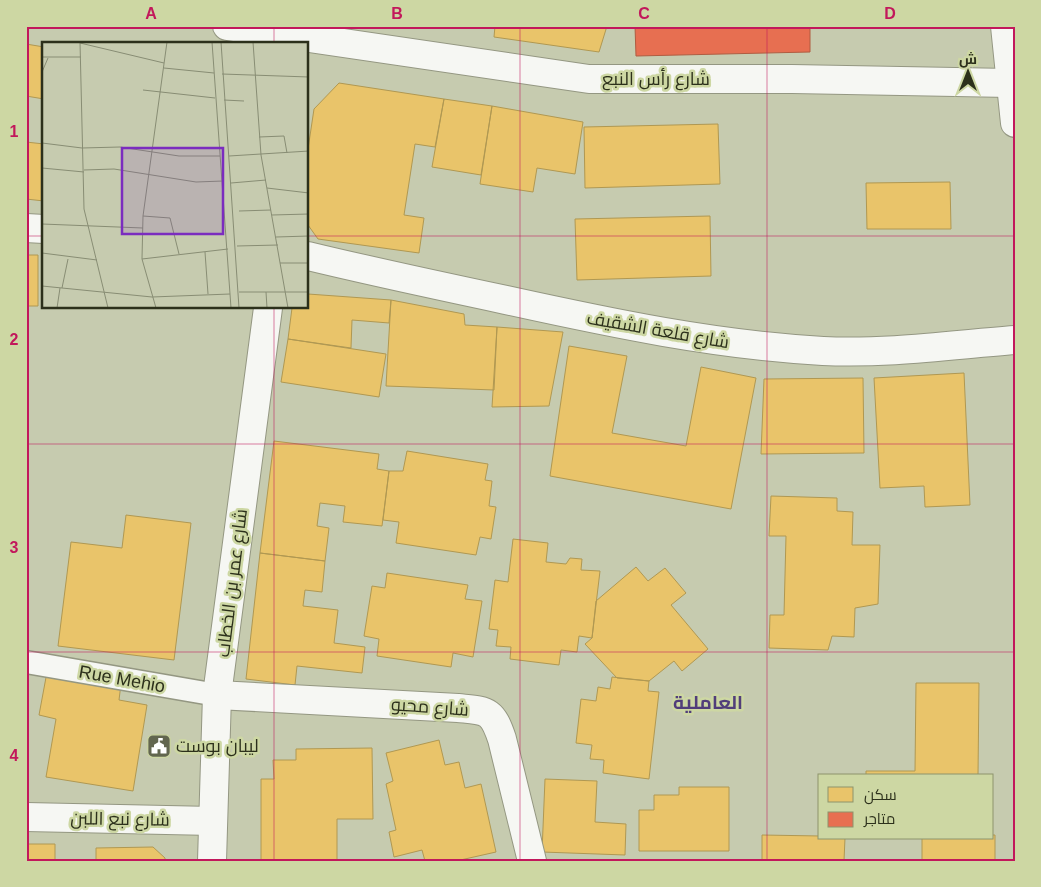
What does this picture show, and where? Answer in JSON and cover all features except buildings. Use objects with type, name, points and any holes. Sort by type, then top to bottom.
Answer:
[{"type":"street","name":"شارع رأس النبع","points":[[227,26],[589,79],[792,79],[1012,83]]},
{"type":"street","points":[[1005,26],[1015,123]]},
{"type":"street","points":[[26,228],[42,229]]},
{"type":"street","name":"شارع قلعة الشقيف","points":[[309,256],[597,320],[687,337],[762,346],[825,351],[904,350],[1015,340]]},
{"type":"street","name":"شارع عمر بن الخطاب","points":[[212,861],[217,695],[268,309]]},
{"type":"street","name":"Rue Mehio","points":[[26,662],[217,695]]},
{"type":"street","name":"شارع محيو","points":[[217,695],[485,711],[497,725],[502,739],[532,861]]},
{"type":"street","name":"شارع نبع اللبن","points":[[26,817],[213,821]]},
{"type":"place","name":"ليبان بوست","points":[[159,746]]},
{"type":"district","name":"العاملية","points":[[708,702]]}]
